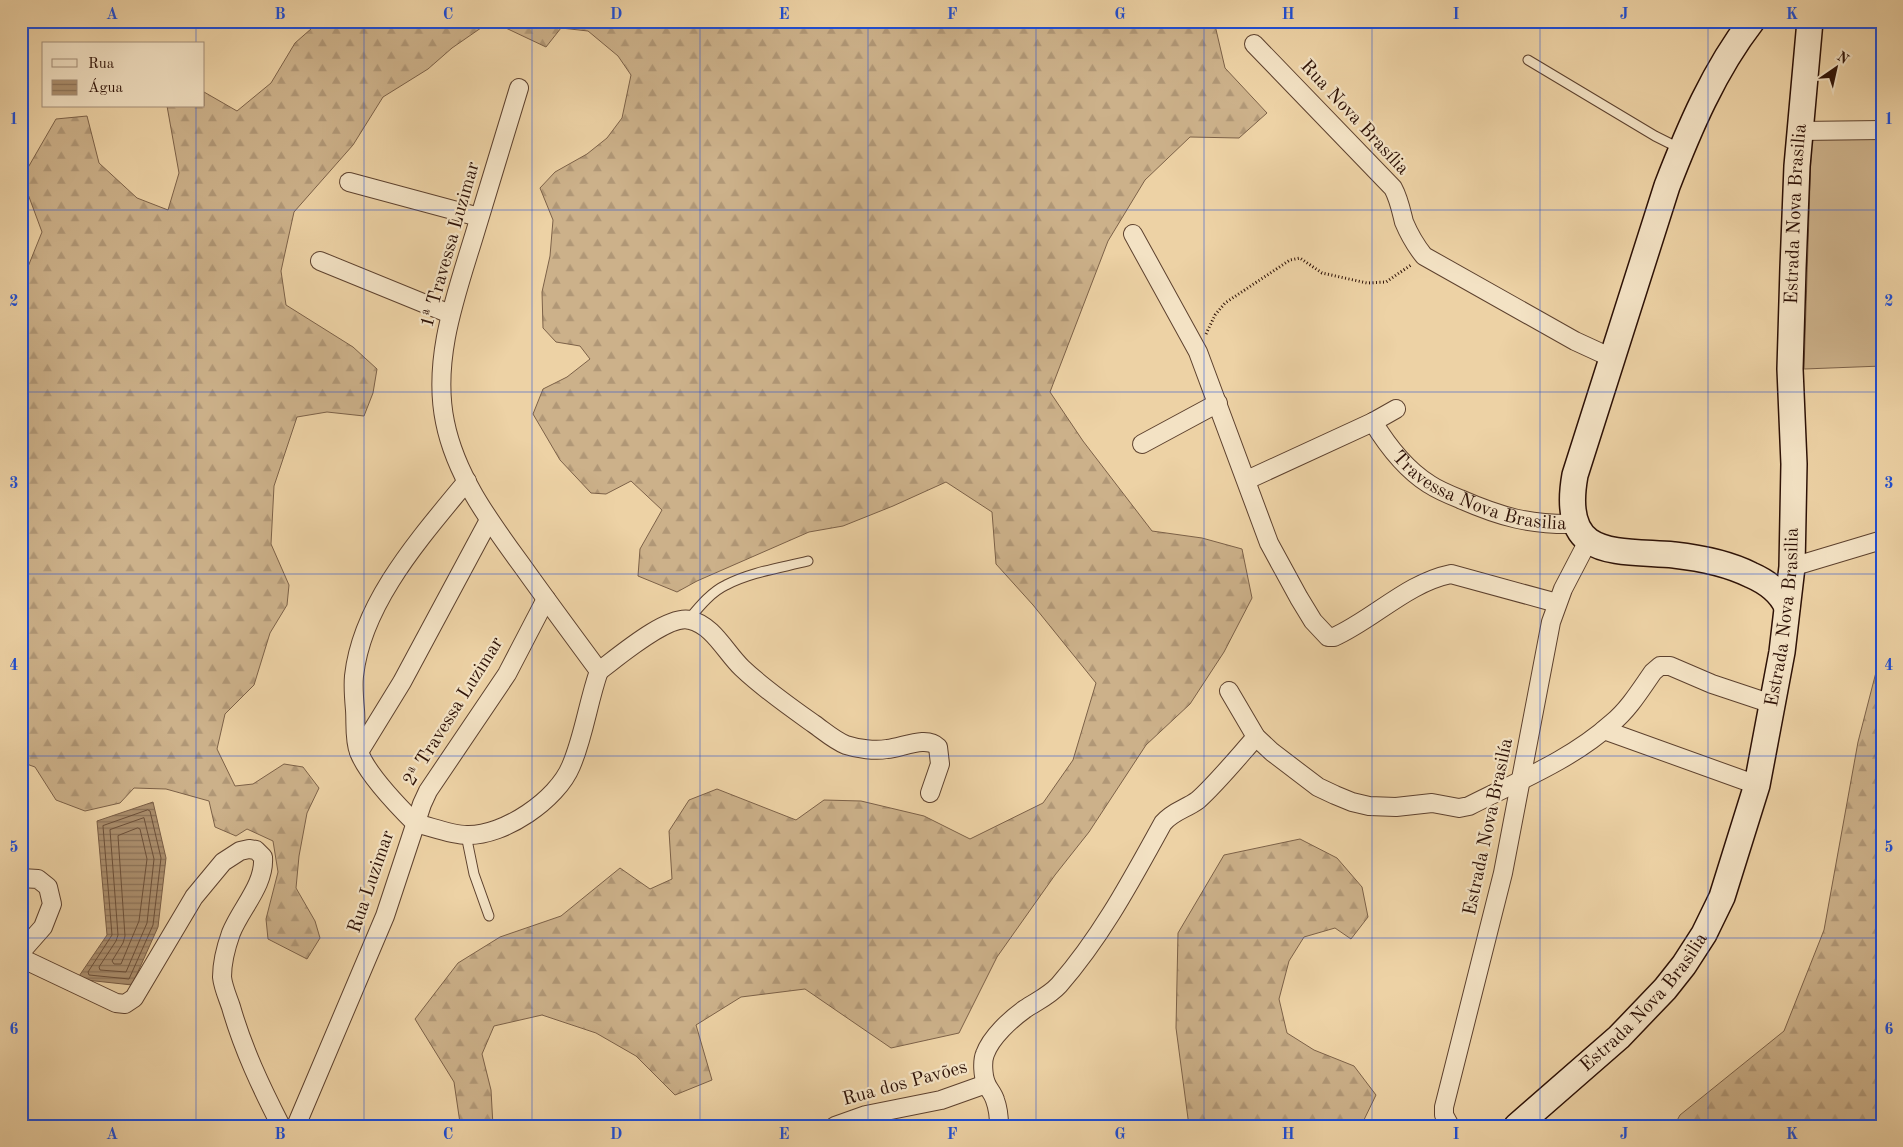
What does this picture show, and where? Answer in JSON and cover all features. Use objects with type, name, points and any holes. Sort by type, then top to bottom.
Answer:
[{"type":"street","points":[[1582,533],[1572,491],[1574,474],[1635,291],[1653,228],[1682,149],[1724,61],[1752,21]]},
{"type":"street","name":"Estrada Nova Brasilia","points":[[1517,1126],[1618,1037],[1665,989],[1684,965],[1704,934],[1722,897],[1757,785],[1782,652],[1792,567],[1794,464],[1790,361],[1799,131],[1810,22]]},
{"type":"street","name":"Rua Nova Brasília","points":[[1254,44],[1393,188],[1398,196],[1405,223],[1412,239],[1424,256]]},
{"type":"street","name":"1ª Travessa Luzimar","points":[[519,88],[450,314],[441,371],[441,394],[445,422],[452,446],[467,481],[489,520],[600,671]]},
{"type":"street","points":[[1799,131],[1882,130]]},
{"type":"street","points":[[349,182],[479,217]]},
{"type":"street","points":[[1133,234],[1198,352],[1247,480],[1254,505],[1269,544],[1299,598],[1314,621],[1328,637],[1340,634],[1419,585],[1451,574],[1557,603]]},
{"type":"street","points":[[1424,256],[1575,341],[1612,358]]},
{"type":"street","points":[[320,261],[450,314]]},
{"type":"street","points":[[1142,444],[1218,404]]},
{"type":"street","points":[[1247,480],[1373,422],[1396,409]]},
{"type":"street","name":"Travessa Nova Brasilia","points":[[1373,422],[1385,441],[1411,470],[1434,487],[1477,507],[1516,520],[1547,524],[1582,533],[1622,552],[1673,555],[1721,563],[1742,570],[1768,584],[1783,598],[1787,607]]},
{"type":"street","name":"Rua Luzimar","points":[[296,1126],[385,916],[415,823],[396,804],[372,774],[359,752],[356,731],[354,677],[362,639],[383,595],[414,546],[467,481]]},
{"type":"street","points":[[359,752],[402,682],[489,520]]},
{"type":"street","name":"Estrada Nova Brasilía","points":[[1450,1126],[1444,1115],[1444,1107],[1503,873],[1550,631],[1557,603],[1582,533]]},
{"type":"street","points":[[1792,567],[1882,540]]},
{"type":"street","name":"2ª Travessa Luzimar","points":[[415,823],[428,791],[507,674],[546,599]]},
{"type":"street","points":[[415,823],[466,835],[492,833],[506,827],[535,809],[565,778],[575,754],[600,671],[650,633],[678,620],[688,619],[703,626],[710,632],[743,669],[795,711],[846,745],[857,748],[886,750],[923,742],[934,743],[938,747],[940,764],[930,793]]},
{"type":"street","points":[[1229,691],[1256,736],[1277,756],[1318,787],[1352,802],[1369,806],[1396,807],[1432,804],[1458,808],[1469,806],[1545,769],[1604,730],[1623,712],[1653,672],[1664,665],[1772,704]]},
{"type":"street","points":[[1604,730],[1757,785]]},
{"type":"street","points":[[1000,1126],[996,1101],[986,1084],[983,1064],[984,1055],[995,1038],[1026,1009],[1050,994],[1086,953],[1120,901],[1170,815],[1183,810],[1200,798],[1256,736]]},
{"type":"street","points":[[21,958],[116,1003],[125,1004],[134,998],[194,897],[223,862],[240,851],[256,850],[263,857],[264,867],[258,884],[232,931],[223,958],[222,979],[244,1048],[263,1092],[281,1126]]},
{"type":"street","points":[[21,878],[38,879],[48,887],[52,904],[44,927],[21,952]]},
{"type":"street","name":"Rua dos Pavões","points":[[835,1126],[867,1120],[986,1084]]},
{"type":"lane","points":[[1528,60],[1654,136],[1682,149]]},
{"type":"lane","points":[[688,619],[703,602],[724,586],[754,574],[808,561]]},
{"type":"lane","points":[[466,835],[474,874],[489,916]]},
{"type":"path","points":[[1198,352],[1215,315],[1225,303],[1290,260],[1300,258],[1322,273],[1366,283],[1386,282],[1424,256]]},
{"type":"green space","points":[[320,21],[491,21],[452,48],[428,69],[383,97],[353,145],[294,212],[281,271],[286,305],[353,347],[377,369],[373,393],[364,416],[327,412],[297,417],[274,486],[271,544],[289,585],[287,605],[270,633],[254,685],[225,714],[217,749],[235,786],[253,784],[284,764],[303,767],[319,788],[307,813],[299,856],[296,888],[315,921],[320,938],[307,959],[268,939],[266,919],[278,872],[273,841],[247,829],[236,836],[215,827],[209,801],[166,789],[134,788],[120,803],[85,811],[56,800],[35,767],[21,762],[21,284],[42,232],[22,178],[56,119],[87,116],[99,163],[137,198],[168,210],[179,173],[167,108],[205,108],[205,93],[237,111],[271,83],[295,43]]},
{"type":"green space","points":[[491,21],[1214,21],[1225,68],[1267,113],[1239,138],[1190,137],[1145,180],[1108,241],[1050,392],[1083,441],[1152,531],[1202,538],[1242,549],[1252,598],[1224,652],[1190,704],[1146,745],[1089,832],[1055,875],[997,957],[959,1033],[891,1048],[805,989],[741,997],[696,1025],[712,1080],[675,1095],[636,1056],[596,1033],[542,1015],[494,1026],[482,1054],[491,1090],[493,1126],[458,1126],[460,1123],[454,1082],[415,1019],[458,963],[500,937],[561,916],[620,868],[650,889],[672,879],[669,831],[689,800],[717,789],[796,820],[824,800],[861,801],[924,816],[970,839],[1043,803],[1073,760],[1096,683],[1033,605],[996,564],[992,512],[946,482],[843,526],[809,532],[697,581],[677,592],[638,576],[640,549],[662,510],[631,481],[606,494],[591,493],[560,460],[533,414],[543,389],[567,377],[590,359],[580,346],[556,342],[543,328],[542,292],[550,256],[553,220],[540,188],[555,172],[587,154],[607,138],[622,118],[631,75],[618,56],[588,31],[561,28],[546,47]]},
{"type":"green space","points":[[1812,122],[1882,124],[1882,366],[1804,369]]},
{"type":"green space","points":[[1882,649],[1882,1126],[1674,1126],[1680,1115],[1784,1031],[1824,930],[1858,742]]},
{"type":"green space","points":[[1300,839],[1337,858],[1362,887],[1368,917],[1351,939],[1335,928],[1304,937],[1289,961],[1279,999],[1287,1033],[1314,1050],[1354,1066],[1376,1095],[1361,1126],[1189,1126],[1176,1028],[1178,933],[1224,855]]},
{"type":"water","points":[[153,802],[166,858],[158,927],[132,985],[77,979],[107,935],[97,821]]}]
